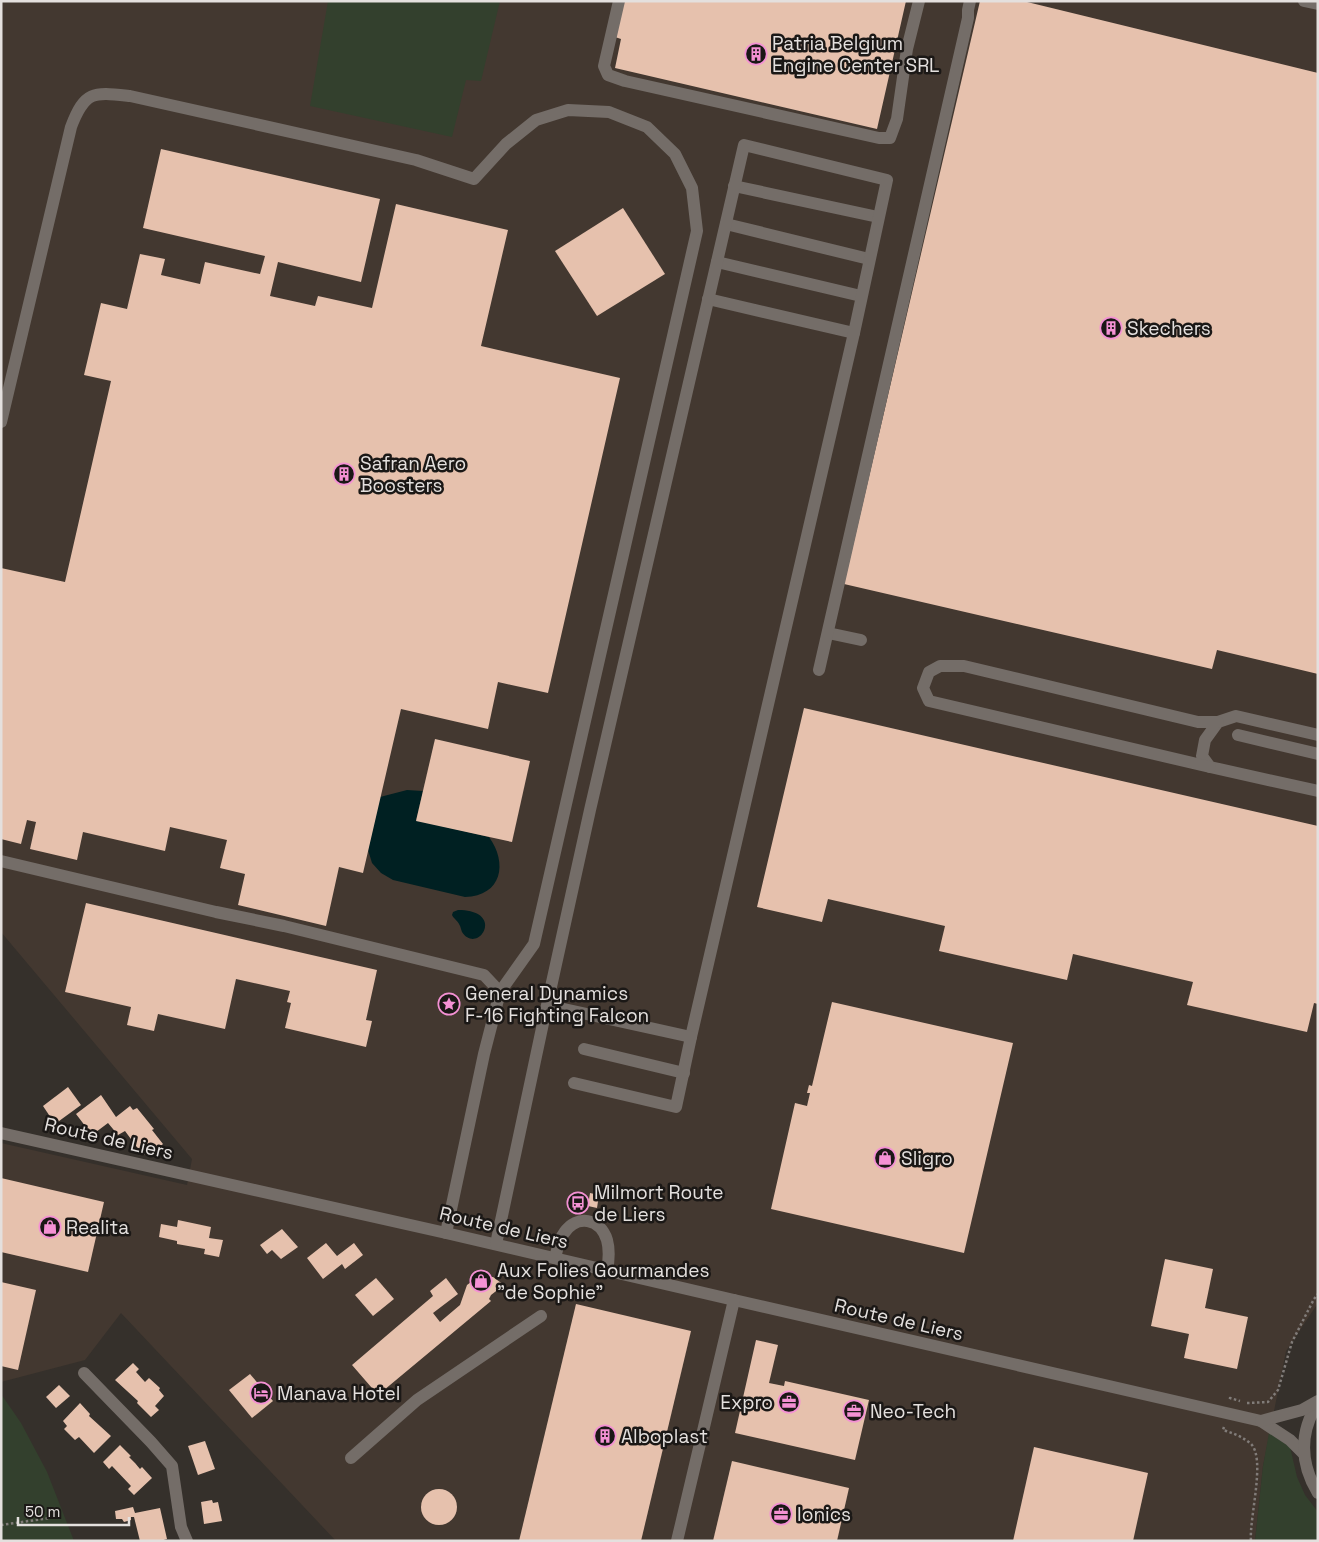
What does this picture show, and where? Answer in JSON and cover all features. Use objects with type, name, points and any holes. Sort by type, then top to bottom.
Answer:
[{"type":"street","points":[[619,1],[604,66],[608,75],[625,81],[879,138],[890,138],[897,119],[907,49],[919,1]]},
{"type":"street","points":[[820,670],[968,18],[970,1]]},
{"type":"street","points":[[1304,1],[1318,4]]},
{"type":"street","points":[[1,422],[71,127],[78,109],[86,98],[106,94],[130,96],[416,160],[474,179],[506,144],[536,120],[568,110],[609,112],[647,127],[675,154],[692,188],[697,231],[534,944],[500,992],[484,1054],[446,1232]]},
{"type":"street","points":[[496,1244],[595,790],[744,145],[886,180],[854,333],[676,1107],[574,1083]]},
{"type":"street","points":[[734,186],[878,217]]},
{"type":"street","points":[[726,224],[869,260]]},
{"type":"street","points":[[717,262],[861,296]]},
{"type":"street","points":[[708,299],[854,333]]},
{"type":"street","points":[[828,633],[861,640]]},
{"type":"street","points":[[1318,735],[1236,716],[1218,722],[1198,722],[964,666],[940,666],[929,672],[923,688],[930,701],[1318,791]]},
{"type":"street","points":[[1210,767],[1202,756],[1204,740],[1218,722]]},
{"type":"street","points":[[1238,735],[1318,754]]},
{"type":"street","points":[[1,861],[216,912],[284,926],[484,975],[500,992]]},
{"type":"street","points":[[545,1014],[564,1009],[692,1037]]},
{"type":"street","points":[[584,1049],[684,1072]]},
{"type":"street","name":"Route de Liers","points":[[1,1133],[446,1232],[607,1271],[1261,1421],[1290,1440],[1304,1453]]},
{"type":"street","points":[[555,1258],[562,1234],[571,1225],[584,1219],[596,1222],[604,1232],[609,1253],[607,1271]]},
{"type":"street","points":[[677,1541],[734,1300]]},
{"type":"street","points":[[350,1458],[417,1400],[541,1316]]},
{"type":"street","points":[[84,1373],[172,1466],[182,1527],[188,1541]]},
{"type":"street","points":[[1318,1402],[1308,1421],[1305,1432],[1304,1453],[1307,1473],[1318,1493]]},
{"type":"street","name":"Route de Liers","points":[[1261,1421],[1302,1410],[1318,1402]]},
{"type":"path","points":[[1230,1398],[1246,1403],[1268,1402],[1278,1390],[1292,1342],[1318,1294]]},
{"type":"path","points":[[1227,1413],[1223,1430],[1237,1434],[1252,1446],[1258,1464],[1250,1529],[1251,1541]]},
{"type":"path","points":[[1,1525],[50,1518]]},
{"type":"shaded area","points":[[1,1],[1318,1],[1318,1303],[1286,1351],[1263,1466],[1255,1541],[336,1541],[121,1313],[85,1360],[1,1382],[1,1143],[187,1185],[192,1159],[1,932]]},
{"type":"green space","points":[[328,1],[500,1],[481,81],[466,80],[452,137],[310,106]]},
{"type":"green space","points":[[1,1394],[21,1423],[47,1472],[74,1541],[1,1541]]},
{"type":"green space","points":[[1269,1433],[1290,1447],[1297,1477],[1305,1495],[1318,1512],[1318,1541],[1255,1541],[1263,1466]]},
{"type":"water","points":[[407,790],[423,791],[416,820],[489,837],[495,847],[500,867],[494,884],[487,891],[465,897],[393,880],[381,873],[372,863],[368,850],[380,797]]},
{"type":"water","points":[[458,910],[473,912],[482,917],[485,923],[481,936],[475,939],[468,938],[462,932],[452,915],[453,912]]},
{"type":"building","name":"Patria Belgium Engine Center SRL","points":[[623,1],[906,1],[877,129],[615,68],[621,39],[615,37]]},
{"type":"building","name":"Skechers","points":[[980,1],[1023,1],[1318,73],[1318,674],[1217,650],[1212,669],[844,584]]},
{"type":"building","name":"Safran Aero Boosters","points":[[161,149],[380,199],[361,282],[278,262],[270,296],[315,306],[318,296],[372,308],[396,204],[508,230],[481,346],[620,378],[548,693],[498,682],[488,729],[401,709],[363,873],[339,867],[326,926],[238,905],[245,874],[220,868],[227,840],[170,827],[165,851],[83,832],[77,860],[30,849],[36,822],[27,820],[21,844],[1,839],[1,568],[65,582],[111,381],[84,375],[101,303],[127,309],[140,254],[165,259],[161,275],[200,284],[205,262],[260,274],[265,256],[143,228]]},
{"type":"building","points":[[623,208],[665,274],[597,316],[555,251]]},
{"type":"building","points":[[804,708],[1318,826],[1318,1004],[1314,1003],[1307,1032],[1187,1005],[1193,982],[1073,954],[1067,980],[939,951],[945,926],[828,899],[822,922],[757,907]]},
{"type":"building","points":[[435,739],[530,761],[512,842],[416,821]]},
{"type":"building","points":[[86,903],[377,970],[366,1020],[372,1021],[366,1047],[285,1028],[291,1003],[287,1002],[290,991],[236,979],[225,1029],[158,1014],[154,1031],[127,1025],[131,1007],[65,992]]},
{"type":"building","name":"Sligro","points":[[832,1002],[1013,1043],[964,1253],[771,1209],[795,1103],[807,1106],[810,1093],[807,1093],[809,1085],[812,1086]]},
{"type":"building","points":[[68,1087],[81,1105],[55,1124],[43,1106]]},
{"type":"building","points":[[101,1095],[116,1117],[130,1106],[133,1110],[137,1108],[163,1144],[150,1155],[142,1154],[125,1131],[118,1135],[108,1123],[92,1135],[76,1114]]},
{"type":"building","name":"Realita","points":[[1,1178],[104,1202],[88,1272],[1,1252]]},
{"type":"building","points":[[590,1193],[599,1195],[597,1208],[588,1206]]},
{"type":"building","points":[[178,1220],[211,1227],[209,1238],[223,1240],[219,1257],[204,1254],[205,1249],[177,1244],[177,1241],[159,1237],[161,1224],[177,1227]]},
{"type":"building","points":[[282,1229],[298,1247],[281,1259],[272,1250],[267,1254],[260,1245]]},
{"type":"building","points":[[326,1243],[337,1256],[354,1243],[363,1255],[345,1269],[342,1264],[323,1279],[307,1258]]},
{"type":"building","points":[[1165,1259],[1213,1269],[1205,1308],[1248,1317],[1237,1369],[1184,1358],[1189,1334],[1151,1326]]},
{"type":"building","points":[[478,1277],[493,1277],[504,1285],[491,1295],[489,1299],[491,1301],[378,1395],[352,1365],[433,1296],[430,1291],[446,1278],[458,1294],[433,1313],[440,1322],[460,1305],[467,1285]]},
{"type":"building","points":[[376,1278],[394,1299],[373,1316],[355,1295]]},
{"type":"building","points":[[1,1282],[36,1290],[18,1370],[1,1366]]},
{"type":"building","name":"Alboplast","points":[[576,1304],[691,1331],[641,1541],[519,1541]]},
{"type":"building","points":[[756,1340],[778,1345],[769,1383],[784,1386],[785,1381],[869,1400],[855,1460],[735,1433]]},
{"type":"building","points":[[133,1363],[139,1369],[136,1372],[145,1382],[149,1378],[160,1388],[159,1390],[164,1396],[155,1406],[159,1410],[151,1417],[137,1403],[138,1401],[115,1380]]},
{"type":"building","points":[[250,1374],[273,1401],[252,1418],[229,1390]]},
{"type":"building","points":[[59,1385],[70,1396],[56,1408],[46,1397]]},
{"type":"building","points":[[80,1403],[90,1414],[89,1416],[111,1436],[94,1453],[79,1437],[75,1440],[64,1429],[67,1426],[63,1421]]},
{"type":"building","points":[[205,1441],[215,1469],[198,1475],[188,1446]]},
{"type":"building","points":[[120,1445],[140,1469],[142,1467],[152,1478],[134,1495],[128,1489],[131,1486],[112,1466],[109,1469],[103,1462]]},
{"type":"building","points":[[1034,1447],[1148,1473],[1133,1541],[1013,1541]]},
{"type":"building","name":"Ionics","points":[[732,1461],[849,1488],[837,1541],[713,1541]]},
{"type":"building","points":[[439,1489],[451,1495],[457,1507],[451,1519],[439,1525],[427,1519],[421,1507],[427,1495]]},
{"type":"building","points":[[212,1500],[213,1503],[218,1502],[222,1521],[204,1524],[201,1502]]},
{"type":"building","points":[[133,1507],[135,1513],[160,1508],[167,1539],[140,1541],[134,1517],[124,1522],[122,1519],[116,1519],[115,1511]]},
{"type":"place","name":"Patria Belgium Engine Center SRL","points":[[756,54]]},
{"type":"place","name":"Skechers","points":[[1111,328]]},
{"type":"place","name":"Safran Aero Boosters","points":[[344,474]]},
{"type":"place","name":"General Dynamics F-16 Fighting Falcon","points":[[449,1004]]},
{"type":"place","name":"Sligro","points":[[885,1158]]},
{"type":"place","name":"Milmort Route de Liers","points":[[578,1203]]},
{"type":"place","name":"Realita","points":[[50,1227]]},
{"type":"place","name":"Aux Folies Gourmandes \"de Sophie\"","points":[[481,1281]]},
{"type":"place","name":"Manava Hotel","points":[[261,1393]]},
{"type":"place","name":"Expro","points":[[789,1402]]},
{"type":"place","name":"Neo-Tech","points":[[854,1411]]},
{"type":"place","name":"Alboplast","points":[[605,1436]]},
{"type":"place","name":"Ionics","points":[[781,1514]]}]
